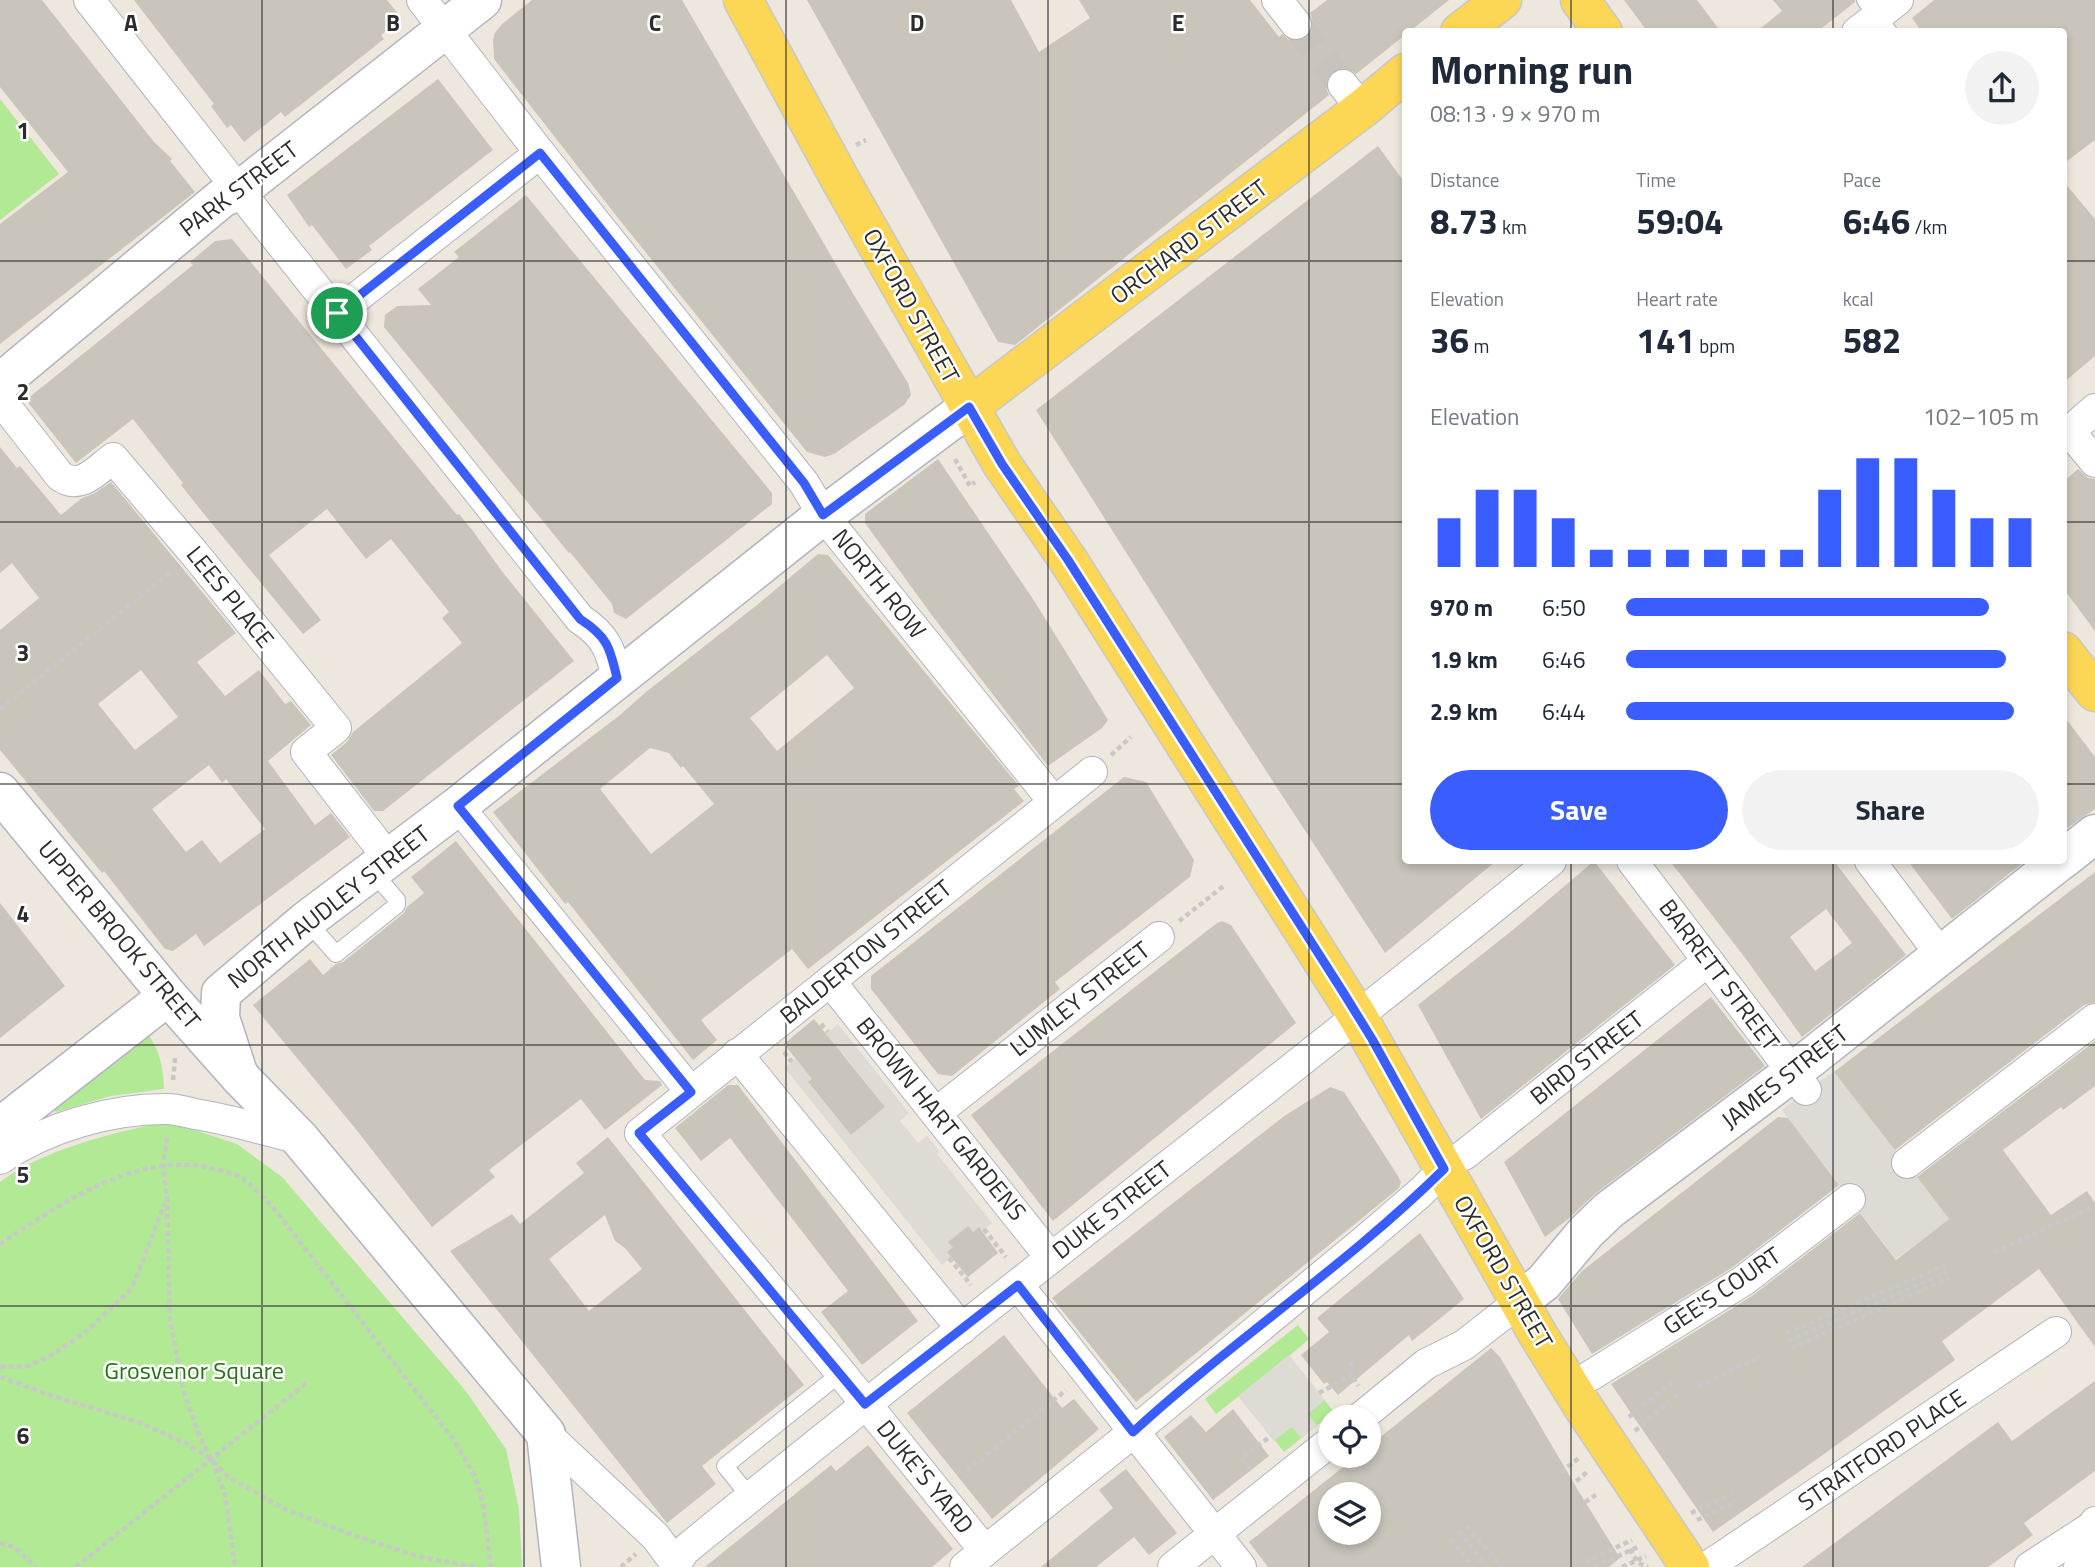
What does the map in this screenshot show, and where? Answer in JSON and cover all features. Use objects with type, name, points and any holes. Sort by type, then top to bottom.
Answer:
[{"type":"main road","name":"OXFORD STREET","points":[[743,0],[1002,464],[1068,560],[1358,1017],[1454,1162],[1519,1302],[1583,1407],[1689,1565]]},
{"type":"main road","points":[[1465,28],[1502,0]]},
{"type":"main road","points":[[1580,0],[1600,28]]},
{"type":"main road","name":"ORCHARD STREET","points":[[969,407],[1353,97],[1402,74]]},
{"type":"main road","points":[[2067,656],[2095,692]]},
{"type":"street","points":[[89,0],[580,619],[603,638],[610,648],[617,678]]},
{"type":"street","name":"PARK STREET","points":[[0,383],[222,198],[240,190],[433,15],[482,0]]},
{"type":"street","points":[[1277,0],[1296,24]]},
{"type":"street","name":"NORTH ROW","points":[[433,15],[804,483],[823,515],[1054,802]]},
{"type":"street","points":[[337,313],[540,153]]},
{"type":"street","name":"LEES PLACE","points":[[0,399],[66,481],[80,482],[113,458],[194,553],[336,728],[306,752],[381,865]]},
{"type":"street","name":"NORTH AUDLEY STREET","points":[[239,1076],[220,1018],[221,993],[307,920],[458,806],[823,515],[969,407]]},
{"type":"street","points":[[2067,433],[2095,409]]},
{"type":"street","points":[[2067,435],[2095,462]]},
{"type":"street","name":"BALDERTON STREET","points":[[639,1133],[1092,772]]},
{"type":"street","name":"UPPER BROOK STREET","points":[[0,792],[160,1003],[239,1076]]},
{"type":"street","points":[[458,806],[691,1092]]},
{"type":"street","name":"JAMES STREET","points":[[2067,856],[2095,834]]},
{"type":"street","name":"DUKE STREET","points":[[675,1565],[684,1551],[865,1404],[1358,1017],[1547,864]]},
{"type":"street","name":"BARRETT STREET","points":[[1634,864],[1703,966],[1799,1081]]},
{"type":"street","points":[[1872,864],[1941,955]]},
{"type":"street","name":"JAMES STREET","points":[[1519,1302],[1544,1282],[1586,1231],[1609,1210],[1799,1081],[2023,882],[2055,864]]},
{"type":"street","name":"LUMLEY STREET","points":[[936,1113],[1159,937]]},
{"type":"street","name":"BIRD STREET","points":[[975,1559],[1364,1241],[1454,1162],[1703,966]]},
{"type":"street","name":"BROWN HART GARDENS","points":[[830,981],[1051,1258]]},
{"type":"street","points":[[0,1127],[160,1003]]},
{"type":"street","points":[[1906,1163],[2095,1018]]},
{"type":"street","points":[[737,1054],[961,1329]]},
{"type":"street","points":[[239,1076],[300,1139],[546,1434],[656,1537],[675,1565]]},
{"type":"street","points":[[0,1159],[46,1134],[86,1121],[128,1112],[170,1109],[211,1116],[300,1139]]},
{"type":"street","name":"DUKE'S YARD","points":[[639,1133],[841,1373],[975,1559]]},
{"type":"street","name":"GEE'S COURT","points":[[1590,1376],[1743,1280],[1850,1199]]},
{"type":"street","points":[[1018,1285],[1241,1567]]},
{"type":"street","points":[[1361,1404],[1426,1364],[1464,1345],[1519,1302]]},
{"type":"street","name":"STRATFORD PLACE","points":[[1689,1565],[2056,1332]]},
{"type":"street","points":[[546,1434],[561,1567]]},
{"type":"street","points":[[1173,1567],[1318,1452]]},
{"type":"street","points":[[2037,1565],[2094,1524]]},
{"type":"street","points":[[2079,1567],[2094,1524]]},
{"type":"lane","points":[[750,1497],[725,1466],[841,1373]]},
{"type":"path","points":[[954,456],[970,486]]},
{"type":"path","points":[[0,709],[194,553]]},
{"type":"path","name":"LUMLEY STREET","points":[[1159,937],[1226,885]]},
{"type":"path","points":[[160,1003],[175,1061],[163,1165],[167,1199],[170,1319],[183,1389],[198,1433],[225,1494],[235,1567]]},
{"type":"path","points":[[823,1026],[828,1032]]},
{"type":"path","points":[[0,1244],[75,1198],[123,1174],[179,1164],[205,1166],[240,1177],[272,1206],[453,1439],[474,1474],[483,1503],[491,1567]]},
{"type":"path","points":[[0,1367],[28,1366],[52,1354],[88,1330],[132,1288],[167,1199]]},
{"type":"path","points":[[1994,1252],[2095,1206]]},
{"type":"path","points":[[984,1230],[1006,1257]]},
{"type":"path","points":[[949,1258],[971,1285]]},
{"type":"path","points":[[1786,1333],[1946,1265]]},
{"type":"path","points":[[1788,1341],[1948,1272]]},
{"type":"path","points":[[1791,1348],[1950,1278]]},
{"type":"path","points":[[1698,1386],[1760,1357]]},
{"type":"path","points":[[1351,1361],[1351,1373],[1361,1404]]},
{"type":"path","points":[[1319,1393],[1351,1373]]},
{"type":"path","points":[[0,1377],[141,1423],[187,1444],[212,1460],[228,1477],[285,1509],[420,1557],[472,1567]]},
{"type":"path","points":[[76,1567],[308,1382]]},
{"type":"path","points":[[967,1471],[1067,1389]]},
{"type":"path","points":[[1241,1458],[1271,1436]]},
{"type":"path","points":[[1585,1502],[1596,1495]]},
{"type":"path","points":[[1467,1526],[1502,1567]]},
{"type":"path","points":[[1459,1531],[1488,1567]]},
{"type":"path","points":[[1451,1539],[1474,1567]]},
{"type":"path","points":[[0,1543],[14,1548],[36,1567]]},
{"type":"path","points":[[1627,1545],[1638,1563],[1648,1567]]},
{"type":"green space","points":[[0,99],[59,174],[0,220]]},
{"type":"green space","points":[[147,1032],[160,1059],[164,1089],[111,1096],[56,1112],[50,1106]]},
{"type":"green space","name":"Grosvenor Square","points":[[163,1122],[237,1144],[282,1177],[465,1390],[506,1449],[519,1509],[522,1567],[0,1567],[0,1182],[37,1160],[78,1144]]},
{"type":"green space","points":[[1298,1325],[1309,1339],[1289,1356],[1328,1405],[1318,1405],[1318,1425],[1284,1452],[1239,1396],[1216,1414],[1205,1399]]},
{"type":"shaded area","points":[[2095,1000],[2095,1039],[1915,1175],[1949,1219],[1896,1259],[1782,1110],[1834,1072],[1897,1152]]},
{"type":"shaded area","points":[[838,1024],[909,1113],[900,1121],[918,1143],[927,1136],[939,1151],[937,1154],[992,1223],[982,1231],[973,1232],[967,1227],[949,1241],[953,1247],[951,1257],[942,1265],[785,1068],[796,1059],[804,1069],[829,1049],[835,1044],[826,1034]],"holes":[[[843,1054],[885,1107],[851,1135],[808,1083]]]},
{"type":"shaded area","points":[[1289,1355],[1325,1400],[1308,1414],[1317,1426],[1301,1438],[1292,1427],[1274,1441],[1238,1396]]},
{"type":"building","points":[[0,0],[42,0],[154,142],[172,159],[170,161],[195,192],[0,344],[0,224],[68,172],[0,87]]},
{"type":"building","points":[[134,0],[387,0],[402,19],[381,35],[384,39],[285,117],[281,112],[244,142],[231,125],[227,128],[211,106],[214,104]]},
{"type":"building","points":[[532,0],[682,0],[908,383],[911,395],[904,405],[834,454],[825,457],[807,452],[494,59],[495,33]]},
{"type":"building","points":[[807,0],[1011,0],[1039,52],[1090,18],[1079,0],[1250,0],[1279,37],[1282,34],[1289,40],[1298,41],[1306,38],[1312,31],[1310,13],[1327,0],[1449,0],[1414,28],[1402,28],[1402,37],[1356,74],[1341,68],[1332,72],[1327,79],[1326,88],[1329,95],[1015,345],[998,342]]},
{"type":"building","points":[[1624,0],[1697,0],[1718,28],[1645,28]]},
{"type":"building","points":[[1773,0],[1855,0],[1822,28],[1761,28],[1782,11]]},
{"type":"building","points":[[1934,0],[2095,0],[2095,140],[2067,161],[2067,28],[1919,28],[1912,18]]},
{"type":"building","points":[[438,79],[493,150],[369,246],[372,250],[346,269],[312,225],[309,227],[287,195]]},
{"type":"building","points":[[1378,146],[1402,179],[1402,864],[1492,864],[1385,953],[1210,685],[1036,410]]},
{"type":"building","points":[[2067,186],[2095,219],[2095,356],[2067,380]]},
{"type":"building","points":[[526,195],[772,493],[772,504],[626,619],[614,613],[612,604],[384,327],[385,315],[397,306],[431,305],[418,289],[459,257],[454,252]]},
{"type":"building","points":[[232,239],[457,515],[459,514],[473,531],[574,661],[383,811],[374,811],[331,755],[347,742],[353,732],[462,643],[442,618],[449,612],[391,539],[366,559],[327,509],[269,555],[321,620],[303,634],[181,485],[183,483],[133,419],[76,463],[26,400],[193,265],[190,262],[215,241]]},
{"type":"building","points":[[0,447],[17,468],[20,466],[61,515],[82,498],[111,482],[236,633],[197,662],[225,696],[259,670],[285,704],[291,701],[311,725],[268,761],[315,825],[331,813],[350,837],[204,946],[196,934],[173,951],[165,949],[104,871],[102,873],[0,750],[0,630],[39,598],[12,563],[0,573]],"holes":[[[141,670],[178,717],[135,750],[98,704]],[[209,765],[222,783],[226,779],[265,829],[220,863],[202,840],[186,852],[152,809]]]},
{"type":"building","points":[[938,459],[1033,599],[1108,720],[1102,728],[1048,766],[865,523],[865,514]]},
{"type":"building","points":[[2078,469],[2088,478],[2095,479],[2095,631],[2067,593],[2067,479]]},
{"type":"building","points":[[818,554],[828,555],[1019,786],[1014,789],[1024,801],[808,969],[792,949],[701,1020],[717,1040],[693,1060],[493,812]],"holes":[[[827,655],[854,688],[777,751],[750,718]],[[650,748],[669,753],[714,804],[651,854],[600,789]]]},
{"type":"building","points":[[2067,720],[2095,757],[2095,809],[2067,828]]},
{"type":"building","points":[[1124,777],[1146,782],[1194,860],[1190,877],[1055,982],[1060,989],[952,1076],[938,1074],[871,989],[871,976]]},
{"type":"building","points":[[456,841],[645,1080],[660,1081],[662,1085],[605,1130],[581,1099],[489,1170],[495,1177],[432,1227],[355,1128],[253,1005],[310,959],[323,975],[404,913],[407,907],[424,893],[411,877]]},
{"type":"building","points":[[1590,864],[1596,864],[1675,965],[1481,1119],[1418,1005]]},
{"type":"building","points":[[1672,864],[1836,864],[1906,955],[1802,1037]],"holes":[[[1826,909],[1852,943],[1815,971],[1790,937]]]},
{"type":"building","points":[[1910,864],[2021,864],[1952,919]]},
{"type":"building","points":[[2095,872],[2095,1002],[2084,1005],[1895,1150],[1834,1072]]},
{"type":"building","points":[[0,903],[65,986],[0,1038]]},
{"type":"building","points":[[1222,921],[1231,925],[1296,1023],[1053,1221],[971,1115]]},
{"type":"building","points":[[1711,997],[1765,1066],[1596,1193],[1545,1237],[1504,1162]]},
{"type":"building","points":[[814,1019],[885,1107],[851,1135],[808,1082],[812,1079],[784,1044]]},
{"type":"building","points":[[2095,1041],[2095,1086],[2063,1110],[2061,1107],[2003,1150],[2051,1215],[2087,1191],[2095,1203],[2095,1347],[2039,1269],[1942,1341],[1955,1360],[1713,1532],[1611,1384],[1752,1296],[1860,1213],[1896,1260],[1949,1219],[1917,1177]]},
{"type":"building","points":[[728,1085],[738,1085],[918,1321],[862,1365],[821,1312],[848,1291],[730,1138],[701,1161],[675,1128]]},
{"type":"building","points":[[1330,1087],[1344,1092],[1398,1176],[1401,1182],[1399,1188],[1136,1402],[1052,1298],[1283,1117]]},
{"type":"building","points":[[1778,1117],[1788,1118],[1839,1185],[1733,1267],[1592,1354],[1558,1299],[1582,1271]]},
{"type":"building","points":[[608,1137],[804,1385],[702,1466],[716,1484],[667,1523],[450,1251],[512,1214],[520,1224],[584,1173],[576,1163]],"holes":[[[605,1215],[615,1241],[625,1248],[642,1269],[589,1311],[549,1259]]]},
{"type":"building","points":[[968,1226],[973,1232],[979,1227],[998,1253],[968,1277],[947,1252],[953,1247],[948,1242]]},
{"type":"building","points":[[1420,1233],[1464,1299],[1412,1341],[1409,1335],[1338,1395],[1327,1382],[1324,1384],[1301,1355],[1329,1332],[1317,1318]]},
{"type":"building","points":[[1004,1335],[1062,1408],[1074,1399],[1099,1429],[992,1519],[907,1413]]},
{"type":"building","points":[[1491,1348],[1500,1357],[1620,1558],[1609,1567],[1268,1567],[1249,1542],[1318,1487],[1318,1545],[1381,1545],[1381,1482],[1324,1482],[1342,1468],[1381,1468],[1381,1437]]},
{"type":"building","points":[[2095,1381],[2095,1471],[2024,1523],[2033,1535],[1988,1567],[1802,1567],[1998,1422],[2012,1441]]},
{"type":"building","points":[[1233,1409],[1269,1456],[1213,1500],[1164,1437],[1191,1415],[1206,1432]]},
{"type":"building","points":[[868,1445],[953,1549],[932,1567],[705,1567],[831,1465],[836,1471]]},
{"type":"building","points":[[1126,1469],[1177,1533],[1149,1555],[1134,1537],[1096,1567],[1041,1567],[1113,1508],[1099,1490]]},
{"type":"tunnel","points":[[1296,24],[1343,85]]},
{"type":"route","points":[[540,153],[804,483],[823,515],[969,407],[1002,464],[1068,560],[1343,992],[1444,1169],[1364,1241],[1133,1432],[1018,1285],[865,1404],[639,1133],[691,1092],[458,806],[617,678],[610,648],[595,629],[580,619],[337,313],[540,153]]}]
